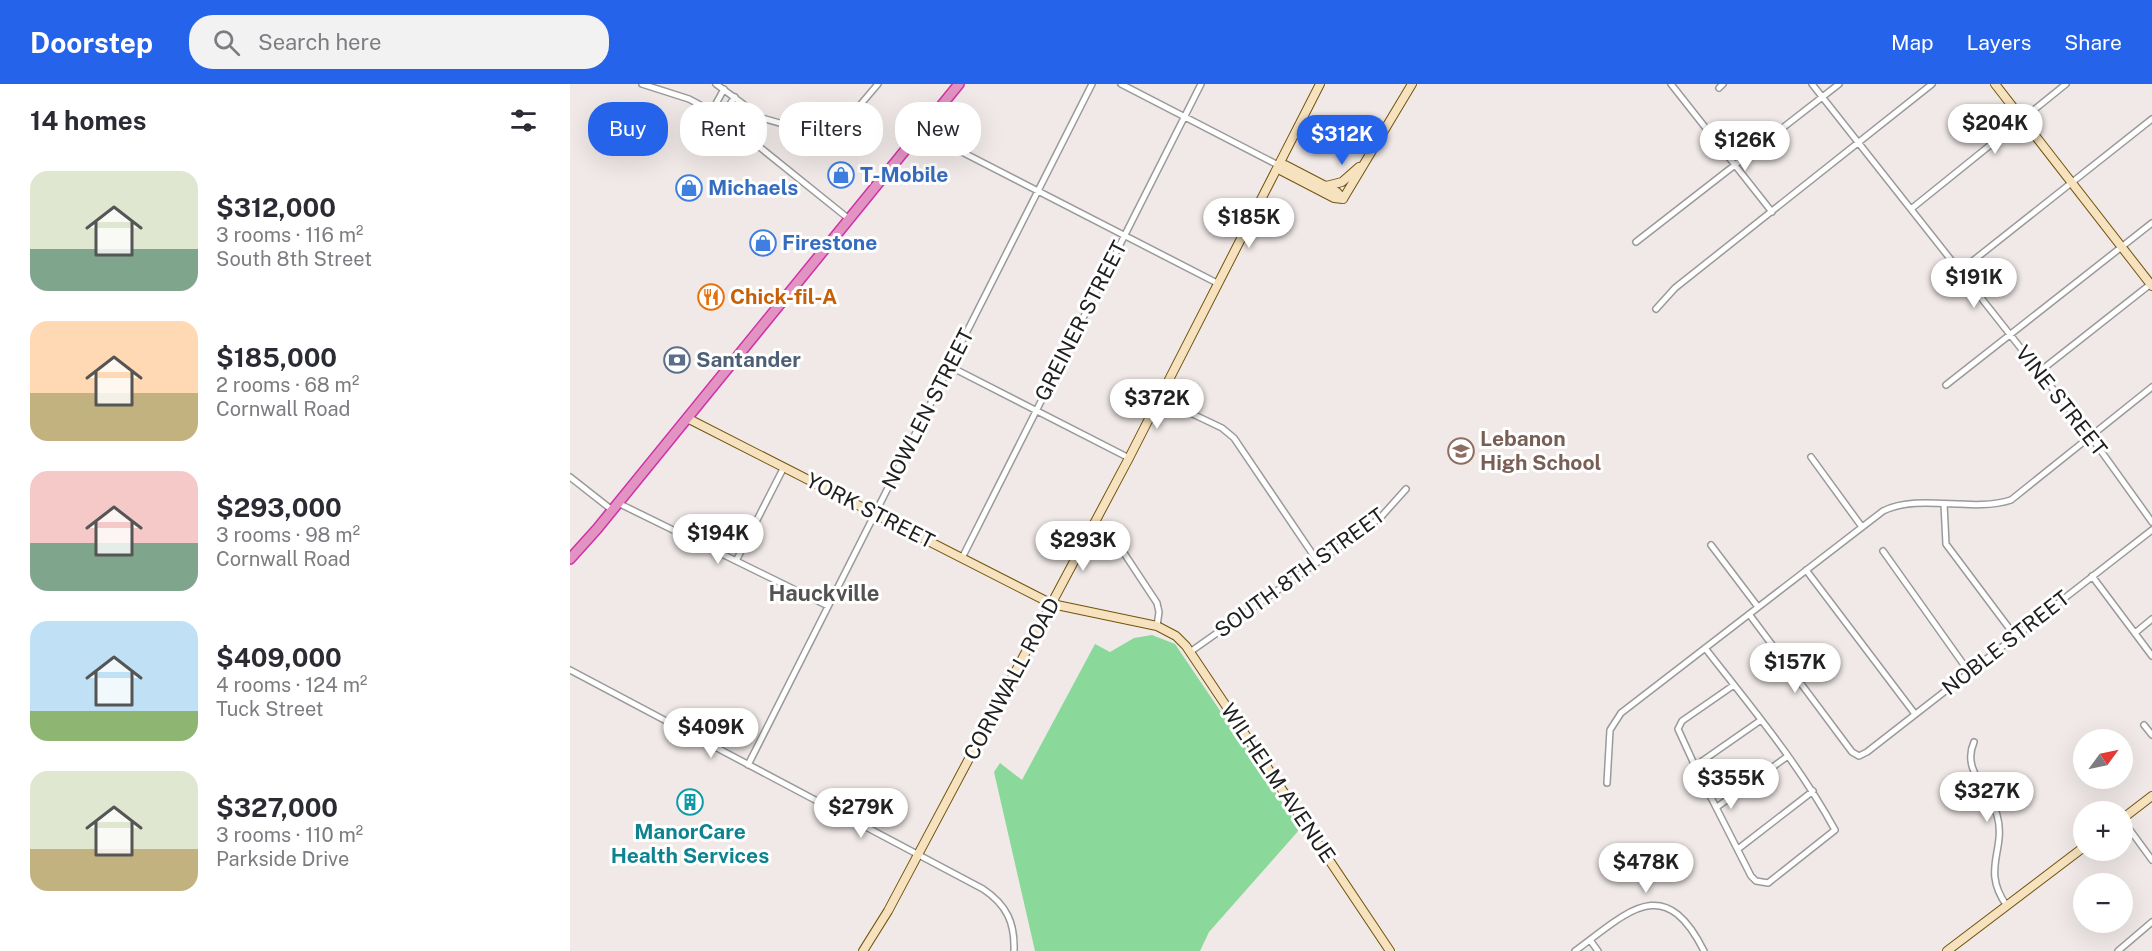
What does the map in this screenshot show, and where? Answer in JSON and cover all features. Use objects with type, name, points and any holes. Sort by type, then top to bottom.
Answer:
[{"type":"highway","points":[[944,102],[959,84]]},
{"type":"highway","points":[[570,559],[901,156]]},
{"type":"street","points":[[642,84],[658,86],[695,102]]},
{"type":"street","points":[[716,84],[762,118],[832,138],[878,84]]},
{"type":"street","name":"NOWLEN STREET","points":[[748,765],[1092,84]]},
{"type":"street","points":[[1122,84],[1278,165],[1286,165],[1337,192],[1343,199]]},
{"type":"street","name":"GREINER STREET","points":[[962,558],[1201,84]]},
{"type":"street","name":"CORNWALL ROAD","points":[[863,951],[885,918],[1129,458],[1320,84]]},
{"type":"street","points":[[1343,199],[1412,84]]},
{"type":"street","name":"VINE STREET","points":[[1812,84],[2091,437],[2152,522]]},
{"type":"street","points":[[1636,242],[1839,84]]},
{"type":"street","points":[[1656,309],[1675,288],[1932,84]]},
{"type":"street","points":[[1995,84],[2152,284],[2040,372]]},
{"type":"street","points":[[1911,209],[2066,84]]},
{"type":"street","points":[[1672,87],[1736,164],[1772,212]]},
{"type":"street","points":[[717,102],[724,89]]},
{"type":"street","points":[[732,102],[735,98]]},
{"type":"street","points":[[1960,271],[2152,119]]},
{"type":"street","points":[[767,153],[849,219]]},
{"type":"street","points":[[970,156],[1217,283]]},
{"type":"street","points":[[1325,186],[1341,182],[1365,162]]},
{"type":"street","points":[[1278,165],[1282,171],[1334,198],[1343,199]]},
{"type":"street","points":[[1946,385],[2152,223]]},
{"type":"street","points":[[949,366],[1129,458]]},
{"type":"street","points":[[1607,783],[1610,730],[1616,718],[1862,527],[1893,506],[1995,504],[2011,500],[2152,387]]},
{"type":"street","points":[[1159,398],[1221,428],[1234,438],[1318,562]]},
{"type":"street","name":"YORK STREET","points":[[687,417],[1052,604]]},
{"type":"street","points":[[1811,457],[1862,527]]},
{"type":"street","points":[[736,561],[784,467]]},
{"type":"street","points":[[570,477],[615,506],[828,606]]},
{"type":"street","name":"SOUTH 8TH STREET","points":[[1190,652],[1380,518],[1406,489]]},
{"type":"street","points":[[1944,504],[1946,544],[2015,636]]},
{"type":"street","name":"NOBLE STREET","points":[[1749,614],[1852,752],[1859,756],[2152,530]]},
{"type":"street","points":[[1116,541],[1157,603],[1159,612],[1156,626]]},
{"type":"street","points":[[1711,545],[1758,607]]},
{"type":"street","points":[[1883,551],[1969,672]]},
{"type":"street","points":[[1806,570],[1915,714]]},
{"type":"street","points":[[2092,576],[2152,656]]},
{"type":"street","name":"WILHELM AVENUE","points":[[1052,604],[1156,626],[1176,636],[1190,652],[1390,951]]},
{"type":"street","points":[[2134,633],[2152,620]]},
{"type":"street","points":[[1705,648],[1734,685],[1761,720],[1788,756],[1813,791],[1835,830],[1768,883],[1756,881],[1751,876],[1678,729],[1682,722],[1734,685]]},
{"type":"street","points":[[570,670],[975,884],[997,900],[1010,917],[1014,931],[1014,951]]},
{"type":"street","points":[[1695,766],[1761,720]]},
{"type":"street","points":[[2144,725],[2152,735]]},
{"type":"street","points":[[1974,742],[1969,754],[1970,759],[1998,818],[1994,877],[1996,889],[2007,906]]},
{"type":"street","points":[[1717,807],[1788,756]]},
{"type":"street","points":[[1738,849],[1813,791]]},
{"type":"street","points":[[2133,811],[2152,796]]},
{"type":"street","points":[[2133,834],[2152,860]]},
{"type":"street","points":[[1947,951],[2073,856]]},
{"type":"street","points":[[1575,951],[1627,913],[1643,905],[1665,907],[1682,917],[1694,932],[1704,951]]},
{"type":"street","points":[[2120,951],[2152,922]]},
{"type":"street","points":[[1590,940],[1598,951]]},
{"type":"green space","points":[[1152,635],[1175,644],[1300,829],[1209,932],[1200,951],[1035,951],[994,772],[1000,763],[1022,780],[1095,644],[1110,652],[1134,638]]},
{"type":"place","name":"T-Mobile","points":[[841,175]]},
{"type":"place","name":"Michaels","points":[[689,188]]},
{"type":"place","name":"Firestone","points":[[763,243]]},
{"type":"place","name":"Chick-fil-A","points":[[711,297]]},
{"type":"place","name":"Santander","points":[[677,360]]},
{"type":"place","name":"Lebanon High School","points":[[1461,451]]},
{"type":"place","name":"ManorCare Health Services","points":[[690,802]]},
{"type":"district","name":"Hauckville","points":[[824,593]]}]
